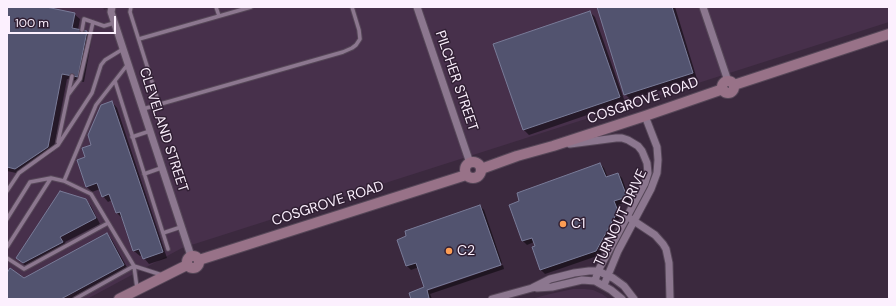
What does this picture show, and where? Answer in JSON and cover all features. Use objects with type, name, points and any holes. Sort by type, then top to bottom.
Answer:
[{"type":"main road","name":"COSGROVE ROAD","points":[[481,169],[517,156],[645,116],[728,85],[889,34]]},
{"type":"main road","points":[[470,163],[476,163],[480,166],[480,174],[477,177],[470,178],[466,174],[465,170],[470,163]]},
{"type":"main road","name":"COSGROVE ROAD","points":[[118,299],[192,260],[466,174]]},
{"type":"street","name":"PILCHER STREET","points":[[417,7],[470,163]]},
{"type":"street","points":[[703,7],[728,85]]},
{"type":"street","name":"CLEVELAND STREET","points":[[111,10],[192,260]]},
{"type":"street","name":"TURNOUT DRIVE","points":[[604,285],[618,251],[653,185],[658,167],[657,147],[645,116]]},
{"type":"street","name":"TURNOUT DRIVE","points":[[553,146],[622,138],[638,146],[647,163],[648,173],[644,184],[598,271],[595,281]]},
{"type":"street","points":[[627,217],[655,235],[666,249],[669,263],[670,299]]},
{"type":"street","points":[[492,299],[532,288],[550,279],[574,273],[598,271],[608,275],[624,286],[634,299]]},
{"type":"street","points":[[532,288],[552,287],[582,280],[595,281],[604,285],[622,299]]},
{"type":"lane","points":[[131,7],[130,12],[159,104]]},
{"type":"lane","points":[[216,7],[219,16]]},
{"type":"lane","points":[[139,39],[239,9],[251,7]]},
{"type":"lane","points":[[143,109],[344,52],[356,45],[360,39],[359,30],[352,7]]},
{"type":"lane","points":[[82,30],[84,19],[104,26],[115,23]]},
{"type":"lane","points":[[68,95],[80,79],[93,22]]},
{"type":"lane","points":[[7,191],[19,173],[58,145],[92,93],[104,60],[124,49]]},
{"type":"lane","points":[[64,181],[96,105],[128,64]]},
{"type":"lane","points":[[58,145],[72,76]]},
{"type":"lane","points":[[115,81],[168,249]]},
{"type":"lane","points":[[132,136],[150,130]]},
{"type":"lane","points":[[144,174],[162,168]]},
{"type":"lane","points":[[7,248],[51,178]]},
{"type":"lane","points":[[7,218],[30,182],[51,178],[64,181],[91,194],[134,266],[137,289]]},
{"type":"lane","points":[[7,258],[24,269],[108,223]]},
{"type":"lane","points":[[163,233],[182,227]]},
{"type":"lane","points":[[75,299],[134,266],[164,276]]},
{"type":"shaded area","points":[[7,7],[103,7],[104,10],[112,7],[889,7],[889,22],[182,248],[87,299],[7,299]]},
{"type":"shaded area","points":[[573,289],[593,290],[609,299],[531,299],[550,294]]},
{"type":"building","points":[[7,7],[46,7],[75,13],[72,28],[87,31],[78,77],[62,74],[48,147],[15,169],[7,167]]},
{"type":"building","points":[[597,7],[672,7],[693,73],[624,95]]},
{"type":"building","points":[[590,11],[620,97],[523,130],[493,44]]},
{"type":"building","points":[[112,101],[163,252],[143,259],[139,249],[133,251],[120,212],[116,213],[109,194],[102,197],[97,183],[86,187],[77,160],[85,157],[82,148],[91,145],[88,135],[101,105]]},
{"type":"building","name":"C1","points":[[600,163],[606,177],[618,173],[627,197],[614,201],[618,211],[596,251],[540,270],[532,247],[535,246],[532,238],[522,241],[509,205],[519,201],[517,193]]},
{"type":"building","points":[[60,191],[86,199],[96,218],[60,237],[63,242],[23,263],[16,258]]},
{"type":"building","name":"C2","points":[[480,205],[501,265],[427,290],[429,298],[411,299],[409,293],[424,287],[416,263],[406,266],[397,240],[406,236],[405,231]]},
{"type":"building","points":[[107,233],[124,265],[61,299],[7,299],[7,273],[10,268],[24,278]]},
{"type":"place","name":"C1","points":[[563,224]]},
{"type":"place","name":"C2","points":[[449,251]]}]
